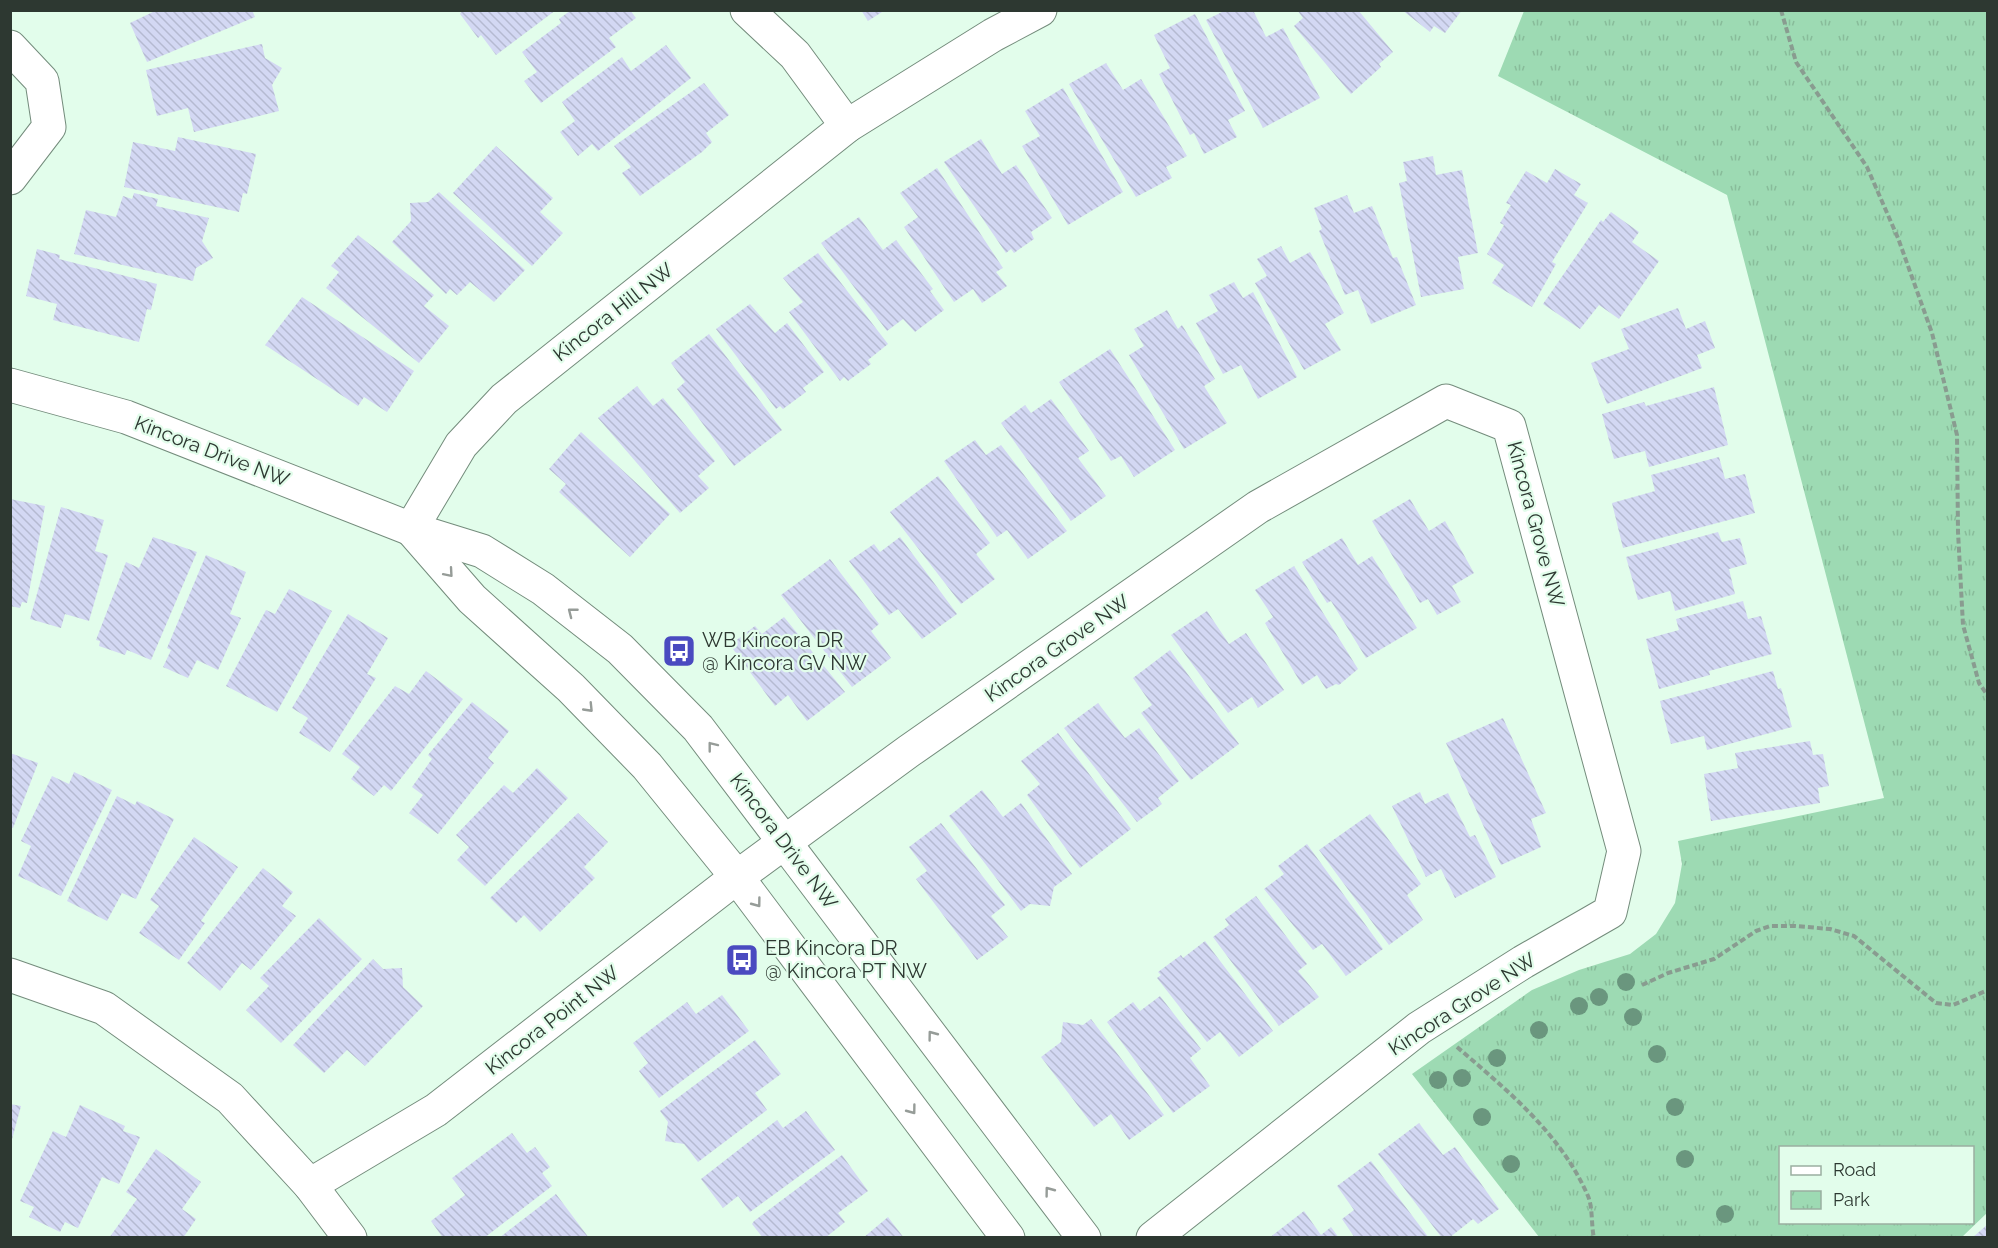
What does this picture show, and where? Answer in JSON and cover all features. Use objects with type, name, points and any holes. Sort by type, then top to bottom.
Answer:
[{"type":"street","points":[[747,10],[795,55],[847,126]]},
{"type":"street","name":"Kincora Hill NW","points":[[411,529],[461,445],[504,399],[847,126],[993,35],[1041,10]]},
{"type":"street","points":[[10,47],[42,81],[49,127],[10,178]]},
{"type":"street","name":"Kincora Drive NW","points":[[10,385],[126,417],[411,529],[482,551],[543,590],[620,649],[698,728],[1084,1238]]},
{"type":"street","name":"Kincora Grove NW","points":[[786,842],[919,745],[1258,507],[1446,401],[1509,426],[1624,850],[1610,912],[1523,962],[1419,1028],[1153,1238]]},
{"type":"street","name":"Kincora Drive NW","points":[[411,529],[472,599],[571,688],[646,766],[737,876],[1008,1238]]},
{"type":"street","name":"Kincora Point NW","points":[[310,1185],[436,1110],[737,876],[786,842]]},
{"type":"street","points":[[10,975],[104,1008],[230,1098],[310,1185],[350,1238]]},
{"type":"path","points":[[1781,10],[1796,62],[1867,167],[1898,238],[1932,333],[1957,435],[1958,532],[1963,625],[1978,683],[1988,696]]},
{"type":"path","points":[[1642,985],[1668,973],[1714,960],[1756,931],[1770,926],[1795,926],[1830,929],[1854,936],[1936,1003],[1953,1005],[1988,990]]},
{"type":"path","points":[[1450,1040],[1500,1084],[1547,1131],[1589,1198],[1594,1238]]},
{"type":"green space","points":[[1524,11],[1987,11],[1988,1212],[1962,1237],[1539,1237],[1412,1074],[1532,990],[1579,970],[1630,954],[1656,934],[1675,903],[1682,864],[1678,841],[1884,798],[1727,195],[1498,76]]},
{"type":"building","points":[[157,10],[252,10],[255,17],[147,62],[130,23]]},
{"type":"building","points":[[462,10],[556,10],[496,55],[481,35],[478,38],[460,14]]},
{"type":"building","points":[[571,10],[630,10],[636,18],[609,38],[616,47],[541,103],[524,81],[537,72],[522,52],[561,23],[559,19]]},
{"type":"building","points":[[861,10],[885,10],[868,21]]},
{"type":"building","points":[[1226,10],[1253,10],[1266,37],[1283,28],[1320,98],[1263,128],[1206,20]]},
{"type":"building","points":[[1297,10],[1358,10],[1393,52],[1379,64],[1381,67],[1351,94],[1294,26],[1303,18]]},
{"type":"building","points":[[1402,10],[1462,10],[1445,33],[1434,26],[1430,32]]},
{"type":"building","points":[[1195,14],[1245,111],[1228,120],[1237,137],[1204,154],[1194,133],[1190,135],[1159,74],[1170,68],[1154,35]]},
{"type":"building","points":[[262,44],[265,58],[282,68],[272,85],[279,111],[194,132],[188,108],[157,116],[146,70]]},
{"type":"building","points":[[666,45],[691,78],[598,151],[592,144],[578,156],[560,132],[575,121],[562,102],[622,57],[631,71]]},
{"type":"building","points":[[1106,63],[1123,90],[1141,79],[1187,156],[1166,167],[1172,178],[1136,197],[1069,84]]},
{"type":"building","points":[[704,83],[729,115],[706,133],[712,142],[702,152],[640,196],[622,173],[631,167],[614,146]]},
{"type":"building","points":[[1063,88],[1123,192],[1068,225],[1022,146],[1040,136],[1025,111]]},
{"type":"building","points":[[178,137],[256,154],[247,194],[243,193],[239,212],[124,187],[133,142],[175,151]]},
{"type":"building","points":[[981,139],[1002,174],[1016,165],[1052,218],[1031,232],[1034,239],[1014,253],[1011,249],[1006,253],[944,162]]},
{"type":"building","points":[[496,146],[553,198],[540,212],[563,233],[532,266],[453,193]]},
{"type":"building","points":[[1433,156],[1436,175],[1462,170],[1478,253],[1458,257],[1464,289],[1421,297],[1399,183],[1407,181],[1403,162]]},
{"type":"building","points":[[937,168],[1003,268],[996,272],[1007,286],[982,303],[973,289],[954,302],[904,227],[918,217],[900,193]]},
{"type":"building","points":[[1555,169],[1581,184],[1574,195],[1588,203],[1552,262],[1556,264],[1532,307],[1492,283],[1504,265],[1487,254],[1504,225],[1500,223],[1511,205],[1506,203],[1526,171],[1547,183]]},
{"type":"building","points":[[439,192],[525,270],[494,302],[470,282],[457,295],[450,289],[446,294],[392,242],[411,221],[410,203],[428,202]]},
{"type":"building","points":[[134,193],[158,199],[156,206],[209,218],[202,241],[213,258],[196,268],[193,281],[74,254],[86,210],[116,217],[123,196],[132,199]]},
{"type":"building","points":[[1347,195],[1354,213],[1372,206],[1393,258],[1397,257],[1416,305],[1371,324],[1358,290],[1345,295],[1319,231],[1322,229],[1314,208]]},
{"type":"building","points":[[1611,212],[1639,232],[1632,242],[1659,261],[1619,319],[1599,305],[1580,329],[1543,304],[1601,220],[1603,222]]},
{"type":"building","points":[[859,217],[883,250],[896,240],[933,289],[930,291],[944,310],[915,332],[903,319],[887,331],[821,243]]},
{"type":"building","points":[[358,235],[434,295],[424,306],[449,326],[419,363],[326,288],[339,272],[331,266]]},
{"type":"building","points":[[1281,246],[1290,263],[1310,252],[1344,313],[1325,324],[1341,350],[1304,370],[1255,283],[1267,276],[1257,259]]},
{"type":"building","points":[[37,249],[60,255],[59,259],[157,284],[151,310],[147,309],[139,342],[53,320],[57,304],[26,296]]},
{"type":"building","points":[[818,253],[888,344],[868,360],[871,364],[848,381],[844,377],[840,381],[789,312],[803,302],[783,278]]},
{"type":"building","points":[[1234,282],[1243,298],[1253,292],[1297,377],[1258,399],[1241,365],[1223,374],[1196,323],[1218,311],[1209,295]]},
{"type":"building","points":[[302,297],[414,371],[387,412],[364,397],[358,406],[265,345]]},
{"type":"building","points":[[750,304],[775,333],[787,323],[824,372],[803,388],[806,392],[783,409],[780,406],[776,409],[716,329]]},
{"type":"building","points":[[1678,308],[1686,329],[1705,321],[1715,348],[1697,355],[1702,368],[1607,404],[1591,363],[1629,349],[1621,329]]},
{"type":"building","points":[[1167,310],[1178,329],[1182,325],[1215,379],[1204,386],[1227,423],[1184,449],[1129,355],[1144,346],[1134,329]]},
{"type":"building","points":[[709,334],[782,430],[734,466],[677,389],[685,382],[671,363]]},
{"type":"building","points":[[1110,349],[1175,450],[1134,477],[1121,456],[1111,461],[1059,382]]},
{"type":"building","points":[[637,386],[653,406],[663,398],[715,461],[698,476],[709,488],[680,513],[598,418]]},
{"type":"building","points":[[1714,387],[1728,445],[1649,467],[1645,451],[1614,459],[1602,414],[1644,402],[1646,406]]},
{"type":"building","points":[[1051,399],[1089,451],[1078,458],[1106,496],[1071,521],[1001,423],[1025,405],[1031,413]]},
{"type":"building","points":[[581,432],[670,514],[630,557],[559,492],[566,484],[549,469]]},
{"type":"building","points":[[975,440],[986,455],[1001,445],[1067,531],[1028,559],[1007,530],[997,537],[944,461]]},
{"type":"building","points":[[1719,457],[1725,479],[1745,474],[1755,513],[1623,548],[1612,503],[1655,491],[1651,475]]},
{"type":"building","points":[[938,476],[990,543],[976,554],[995,579],[961,604],[890,512]]},
{"type":"building","points":[[10,499],[45,506],[27,603],[22,602],[20,608],[10,606]]},
{"type":"building","points":[[1410,499],[1429,531],[1445,521],[1474,573],[1452,586],[1461,602],[1437,615],[1428,599],[1420,603],[1372,521]]},
{"type":"building","points":[[61,507],[104,520],[95,551],[108,555],[89,621],[65,614],[61,628],[30,619]]},
{"type":"building","points":[[1718,532],[1722,542],[1740,538],[1747,564],[1729,569],[1735,594],[1675,611],[1670,591],[1638,600],[1626,557]]},
{"type":"building","points":[[153,537],[197,552],[151,660],[127,650],[125,655],[99,646],[100,641],[96,640],[126,562],[139,568]]},
{"type":"building","points":[[900,537],[957,614],[922,639],[898,609],[889,615],[849,561],[874,544],[880,552]]},
{"type":"building","points":[[1342,538],[1358,565],[1372,556],[1417,628],[1366,658],[1331,601],[1327,603],[1302,562]]},
{"type":"building","points":[[206,555],[246,572],[230,614],[241,618],[218,670],[197,660],[188,678],[163,667],[171,650],[167,648]]},
{"type":"building","points":[[830,559],[879,624],[871,631],[891,658],[852,687],[781,595]]},
{"type":"building","points":[[1294,566],[1358,669],[1339,685],[1336,684],[1326,689],[1317,675],[1302,685],[1265,623],[1273,617],[1255,590]]},
{"type":"building","points":[[289,589],[332,611],[277,712],[226,686],[266,610],[275,614]]},
{"type":"building","points":[[1743,601],[1748,619],[1761,616],[1772,654],[1709,671],[1710,675],[1659,689],[1646,639],[1679,630],[1676,619]]},
{"type":"building","points":[[1207,611],[1229,644],[1246,633],[1284,690],[1258,708],[1252,697],[1228,713],[1171,635]]},
{"type":"building","points":[[348,614],[388,638],[367,674],[376,678],[330,752],[299,733],[308,718],[292,708]]},
{"type":"building","points":[[784,617],[845,692],[807,721],[788,695],[775,706],[730,645],[755,626],[762,634]]},
{"type":"building","points":[[1170,650],[1239,744],[1191,780],[1141,713],[1152,705],[1133,678]]},
{"type":"building","points":[[426,671],[463,699],[391,791],[384,785],[374,796],[351,779],[360,767],[342,754],[395,686],[409,694]]},
{"type":"building","points":[[1773,671],[1778,689],[1781,688],[1792,727],[1707,750],[1704,736],[1671,744],[1660,701]]},
{"type":"building","points":[[472,702],[509,731],[488,758],[494,763],[438,834],[409,813],[423,795],[412,787],[432,759],[428,755]]},
{"type":"building","points":[[1098,703],[1125,738],[1139,728],[1179,781],[1158,798],[1162,804],[1137,822],[1064,728]]},
{"type":"building","points":[[1503,718],[1546,813],[1531,819],[1541,847],[1501,865],[1446,743]]},
{"type":"building","points":[[1058,733],[1131,829],[1080,868],[1027,795],[1040,784],[1021,761]]},
{"type":"building","points":[[1810,741],[1813,755],[1823,754],[1829,786],[1818,788],[1820,803],[1711,821],[1704,774],[1738,768],[1735,753]]},
{"type":"building","points":[[10,753],[38,763],[13,828],[10,827]]},
{"type":"building","points":[[537,768],[568,798],[485,886],[457,860],[469,847],[456,835],[504,785],[513,793]]},
{"type":"building","points":[[74,772],[112,790],[61,896],[18,876],[31,846],[21,841],[52,776],[69,784]]},
{"type":"building","points":[[982,790],[1003,817],[1021,803],[1072,874],[1054,887],[1050,906],[1030,904],[1021,911],[949,816]]},
{"type":"building","points":[[1420,792],[1425,804],[1448,793],[1470,837],[1475,835],[1496,877],[1455,898],[1441,869],[1426,877],[1392,806]]},
{"type":"building","points":[[117,796],[135,805],[137,801],[174,819],[136,899],[122,893],[107,921],[67,901]]},
{"type":"building","points":[[578,813],[608,842],[584,867],[595,878],[540,932],[524,915],[516,923],[490,898]]},
{"type":"building","points":[[1370,814],[1421,884],[1407,895],[1423,920],[1389,945],[1319,850]]},
{"type":"building","points":[[941,823],[1005,905],[991,916],[1008,937],[977,960],[916,879],[927,871],[909,847]]},
{"type":"building","points":[[194,837],[238,867],[201,921],[205,923],[179,960],[139,933],[159,906],[150,900]]},
{"type":"building","points":[[1307,844],[1383,949],[1346,976],[1322,944],[1313,950],[1264,889],[1284,874],[1278,866]]},
{"type":"building","points":[[263,868],[293,892],[282,906],[296,916],[251,970],[242,963],[220,991],[187,963]]},
{"type":"building","points":[[1256,896],[1307,964],[1298,971],[1319,997],[1279,1026],[1213,937],[1229,925],[1225,919]]},
{"type":"building","points":[[319,918],[362,959],[281,1043],[246,1010],[269,986],[260,978]]},
{"type":"building","points":[[1205,941],[1273,1031],[1239,1057],[1220,1032],[1207,1042],[1157,978],[1161,975],[1158,972],[1181,955],[1183,958]]},
{"type":"building","points":[[373,959],[383,969],[402,968],[403,987],[423,1006],[365,1066],[347,1050],[324,1073],[293,1045]]},
{"type":"building","points":[[722,995],[749,1031],[659,1098],[639,1071],[648,1063],[633,1043],[687,1002],[696,1014]]},
{"type":"building","points":[[1160,996],[1201,1049],[1190,1058],[1210,1086],[1173,1113],[1107,1022],[1133,1002],[1140,1011]]},
{"type":"building","points":[[1091,1019],[1164,1115],[1129,1140],[1111,1114],[1094,1127],[1041,1057],[1061,1042],[1063,1022],[1083,1025]]},
{"type":"building","points":[[755,1040],[781,1074],[755,1093],[767,1110],[698,1162],[684,1144],[665,1141],[668,1122],[660,1111]]},
{"type":"building","points":[[10,1104],[21,1106],[11,1143],[10,1143]]},
{"type":"building","points":[[80,1105],[125,1126],[123,1131],[140,1137],[119,1184],[102,1177],[78,1228],[65,1222],[60,1232],[29,1217],[34,1207],[20,1201],[53,1131],[66,1137]]},
{"type":"building","points":[[806,1111],[835,1150],[750,1212],[738,1196],[723,1208],[701,1179],[777,1120],[783,1128]]},
{"type":"building","points":[[1419,1123],[1443,1155],[1455,1147],[1499,1209],[1478,1224],[1473,1219],[1449,1238],[1442,1238],[1378,1154]]},
{"type":"building","points":[[512,1133],[527,1153],[535,1147],[550,1167],[542,1173],[552,1186],[484,1238],[443,1238],[431,1221],[465,1195],[452,1178]]},
{"type":"building","points":[[156,1149],[201,1182],[182,1209],[196,1219],[183,1238],[109,1238],[137,1199],[126,1192]]},
{"type":"building","points":[[842,1155],[868,1191],[838,1213],[845,1222],[825,1238],[763,1238],[752,1224],[754,1221]]},
{"type":"building","points":[[1371,1161],[1429,1238],[1355,1238],[1342,1219],[1354,1210],[1337,1186]]},
{"type":"building","points":[[556,1194],[589,1238],[499,1238]]},
{"type":"building","points":[[1304,1211],[1321,1235],[1331,1227],[1339,1238],[1269,1238]]},
{"type":"building","points":[[888,1217],[904,1238],[863,1238]]},
{"type":"building","points":[[1988,1224],[1988,1238],[1972,1238]]},
{"type":"place","name":"WB Kincora DR @ Kincora GV NW","points":[[679,651]]},
{"type":"place","name":"EB Kincora DR @ Kincora PT NW","points":[[742,960]]}]
